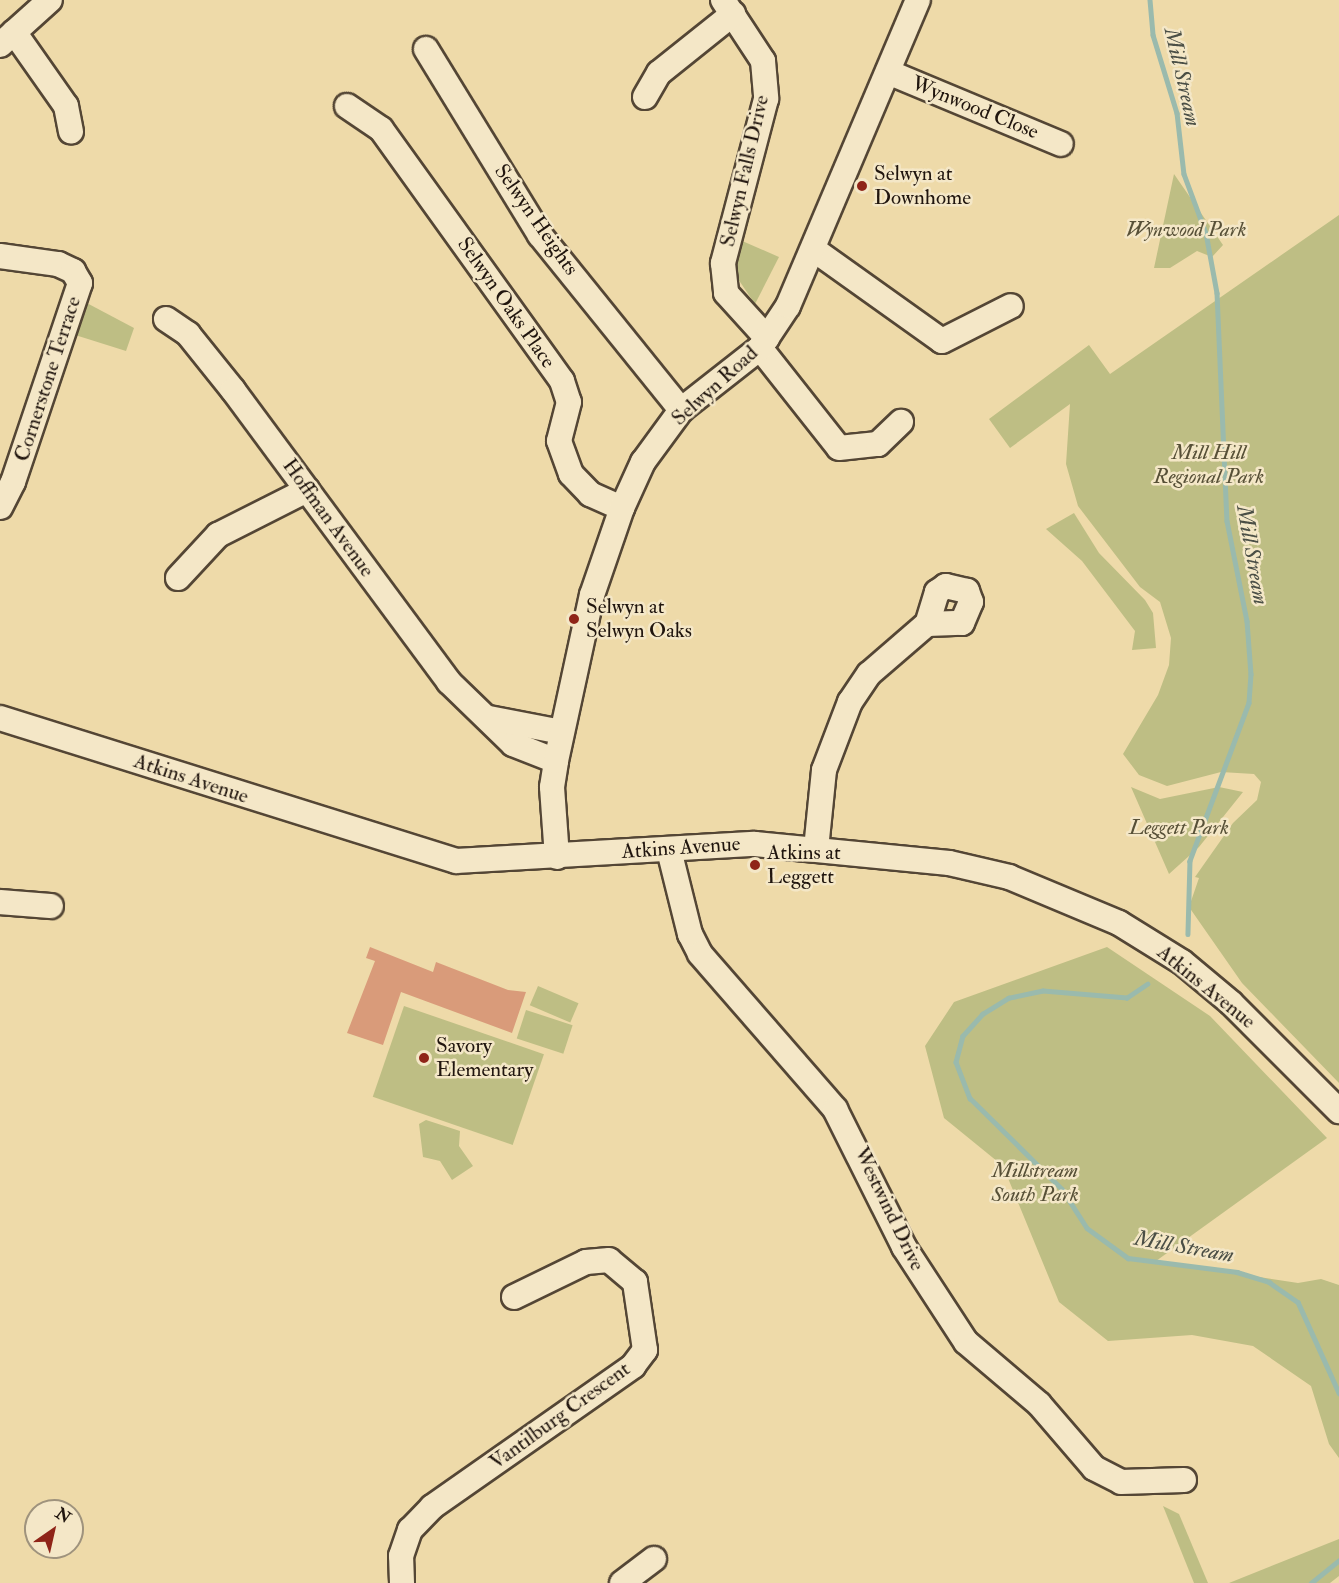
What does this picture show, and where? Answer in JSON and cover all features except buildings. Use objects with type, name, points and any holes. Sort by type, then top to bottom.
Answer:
[{"type":"street","points":[[50,0],[7,38],[66,106],[71,132]]},
{"type":"street","name":"Selwyn Road","points":[[557,856],[552,787],[556,761],[592,595],[622,508],[643,462],[681,410],[763,343],[789,306],[918,0]]},
{"type":"street","points":[[645,97],[659,72],[728,7]]},
{"type":"street","name":"Selwyn Falls Drive","points":[[728,7],[763,61],[766,99],[723,263],[726,292],[839,448],[878,444],[902,422]]},
{"type":"street","name":"Selwyn Heights","points":[[426,49],[540,235],[681,410]]},
{"type":"street","name":"Wynwood Close","points":[[888,72],[1061,144]]},
{"type":"street","name":"Selwyn Oaks Place","points":[[346,105],[381,129],[562,381],[569,402],[560,441],[571,474],[590,494],[622,508]]},
{"type":"street","points":[[813,249],[942,341],[1011,306]]},
{"type":"street","name":"Cornerstone Terrace","points":[[0,256],[58,264],[74,271],[80,283],[13,482],[0,507]]},
{"type":"street","name":"Hoffman Avenue","points":[[166,319],[188,334],[449,682],[524,751],[556,761]]},
{"type":"street","points":[[178,578],[219,535],[307,490]]},
{"type":"street","points":[[816,849],[824,770],[850,702],[869,674],[927,624]]},
{"type":"street","name":"Atkins Avenue","points":[[0,718],[456,861],[754,844],[949,863],[1009,877],[1119,923],[1182,962],[1231,1003],[1339,1111]]},
{"type":"street","points":[[489,718],[562,732]]},
{"type":"street","name":"Westwind Drive","points":[[669,849],[690,934],[700,954],[835,1109],[904,1247],[966,1342],[1039,1404],[1094,1468],[1121,1482],[1185,1480]]},
{"type":"street","points":[[0,902],[51,906]]},
{"type":"street","name":"Vantilburg Crescent","points":[[402,1583],[401,1556],[410,1530],[432,1507],[633,1366],[645,1350],[635,1282],[609,1260],[586,1262],[514,1298]]},
{"type":"street","points":[[622,1583],[654,1559]]},
{"type":"green space","name":"Wynwood Park","points":[[1174,174],[1223,245],[1212,257],[1197,251],[1170,268],[1154,268]]},
{"type":"green space","name":"Mill Hill Regional Park","points":[[1339,215],[1339,1083],[1242,983],[1189,907],[1199,878],[1195,877],[1233,823],[1257,800],[1261,782],[1254,774],[1221,772],[1167,786],[1139,775],[1123,754],[1158,695],[1169,665],[1171,638],[1160,602],[1140,587],[1078,506],[1066,464],[1070,404],[1010,448],[989,419],[1089,345],[1110,374]]},
{"type":"green space","points":[[740,240],[779,257],[755,304],[736,276]]},
{"type":"green space","points":[[83,301],[134,328],[126,351],[72,334]]},
{"type":"green space","points":[[1074,513],[1099,553],[1145,600],[1153,613],[1156,648],[1132,650],[1135,631],[1082,561],[1046,529]]},
{"type":"green space","name":"Leggett Park","points":[[1131,787],[1160,799],[1219,787],[1243,792],[1199,847],[1169,874]]},
{"type":"green space","name":"Millstream South Park","points":[[1107,947],[1210,1016],[1327,1138],[1156,1261],[1298,1283],[1321,1279],[1339,1285],[1339,1458],[1329,1444],[1311,1386],[1253,1346],[1192,1335],[1108,1341],[1059,1302],[1003,1166],[944,1118],[925,1046],[954,1002]]},
{"type":"green space","points":[[538,986],[579,1003],[570,1023],[530,1005]]},
{"type":"green space","points":[[404,1006],[544,1054],[513,1145],[373,1097]]},
{"type":"green space","points":[[526,1010],[573,1025],[563,1054],[517,1039]]},
{"type":"green space","points":[[426,1120],[460,1131],[459,1146],[473,1166],[452,1180],[440,1161],[423,1157],[419,1124]]},
{"type":"green space","points":[[1163,1506],[1179,1514],[1208,1583],[1194,1583]]},
{"type":"green space","points":[[1339,1539],[1339,1576],[1330,1583],[1229,1583]]},
{"type":"waterway","name":"Mill Stream","points":[[1150,0],[1153,35],[1177,113],[1184,174],[1206,233],[1217,293],[1227,521],[1247,621],[1251,674],[1249,703],[1190,861],[1188,934]]},
{"type":"waterway","name":"Mill Stream","points":[[1148,984],[1127,998],[1043,991],[1009,998],[983,1014],[963,1036],[956,1062],[970,1098],[1062,1189],[1087,1228],[1128,1258],[1237,1272],[1269,1282],[1298,1302],[1339,1393]]},
{"type":"waterway","name":"Mill Stream","points":[[1311,1583],[1339,1560]]},
{"type":"place","name":"Selwyn at Downhome","points":[[862,186]]},
{"type":"place","name":"Selwyn at Selwyn Oaks","points":[[574,619]]},
{"type":"place","name":"Atkins at Leggett","points":[[755,865]]},
{"type":"place","name":"Savory Elementary","points":[[424,1058]]}]
